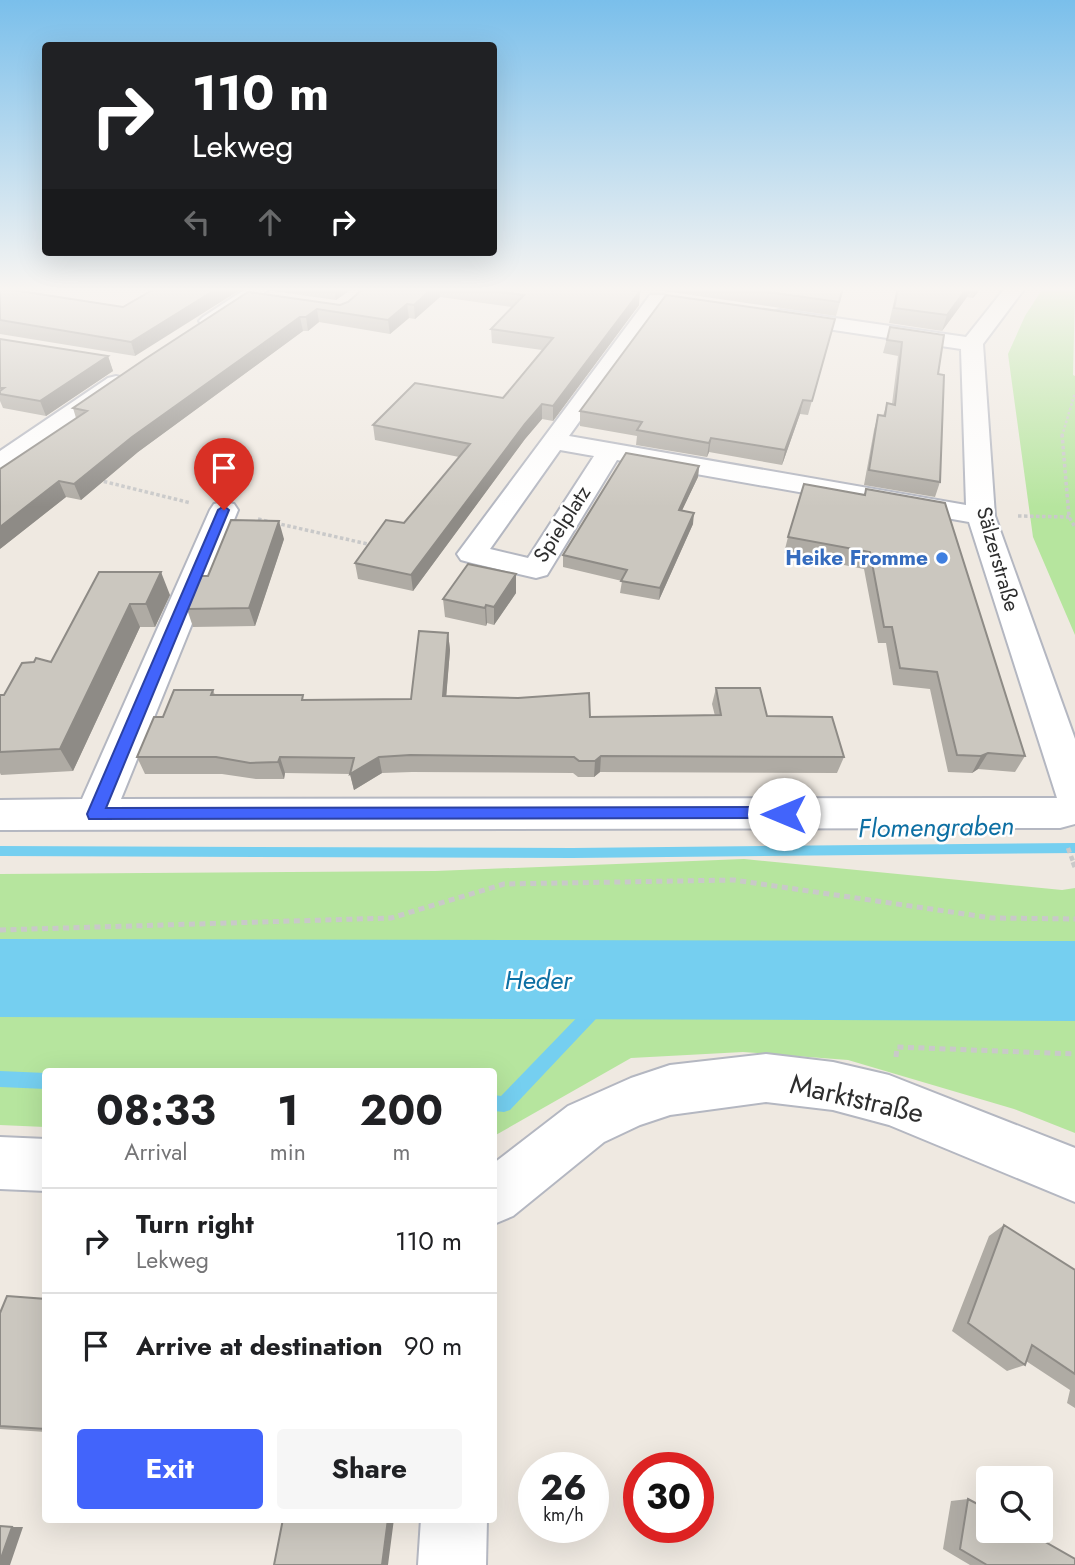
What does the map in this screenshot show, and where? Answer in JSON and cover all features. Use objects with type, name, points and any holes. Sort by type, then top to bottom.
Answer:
[{"type":"street","points":[[609,361],[553,441],[981,516]]},
{"type":"street","name":"Sälzerstraße","points":[[973,361],[981,516],[1072,810]]},
{"type":"street","points":[[0,463],[123,366]]},
{"type":"street","name":"Spielplatz","points":[[553,441],[472,554],[536,569],[609,452]]},
{"type":"street","points":[[95,814],[224,510]]},
{"type":"street","points":[[0,815],[1060,813],[1072,810]]},
{"type":"street","name":"Marktstraße","points":[[497,1195],[586,1124],[631,1103],[670,1090],[766,1078],[833,1086],[889,1100],[1075,1175]]},
{"type":"street","points":[[0,1163],[42,1165]]},
{"type":"street","points":[[452,1565],[454,1523]]},
{"type":"path","points":[[1075,393],[1062,432],[1069,517],[1075,527]]},
{"type":"path","points":[[89,478],[325,536],[376,545]]},
{"type":"path","points":[[981,516],[1069,517]]},
{"type":"path","points":[[1072,810],[1075,867]]},
{"type":"path","points":[[0,930],[391,918],[504,884],[734,880],[992,918],[1075,919]]},
{"type":"path","points":[[889,1100],[897,1047],[1075,1054]]},
{"type":"green space","points":[[1009,361],[1073,361],[1075,635],[1033,537]]},
{"type":"green space","points":[[744,859],[1062,890],[1075,888],[1075,954],[573,952],[0,942],[0,874],[435,871]]},
{"type":"green space","points":[[0,1001],[1075,1019],[1075,1133],[1014,1109],[848,1060],[743,1052],[631,1058],[497,1134],[497,1068],[42,1068],[42,1127],[0,1125]]},
{"type":"building","points":[[0,361],[100,361],[40,401],[0,394],[4,388],[0,388]]},
{"type":"building","points":[[142,361],[238,361],[132,437],[74,484],[59,481],[0,527],[0,469],[87,411],[73,408]]},
{"type":"building","points":[[534,361],[587,361],[553,406],[542,404],[525,424],[411,575],[355,563],[386,520],[404,523],[470,444],[373,425],[415,383],[503,398]]},
{"type":"building","points":[[617,361],[823,361],[812,401],[803,400],[785,450],[711,438],[709,443],[637,430],[642,422],[580,411]]},
{"type":"building","points":[[900,361],[940,361],[938,374],[944,375],[940,482],[869,470],[878,415],[885,416],[887,403],[895,405]]},
{"type":"building","points":[[626,453],[699,466],[679,510],[694,513],[660,588],[621,581],[627,570],[563,555]]},
{"type":"building","points":[[804,484],[865,495],[866,489],[945,503],[1025,756],[988,753],[981,756],[957,755],[937,672],[900,668],[892,627],[884,627],[870,552],[788,537]]},
{"type":"building","points":[[231,520],[279,521],[249,608],[187,609],[200,576],[208,576]]},
{"type":"building","points":[[468,564],[516,574],[494,607],[486,605],[485,608],[443,599]]},
{"type":"building","points":[[99,572],[161,572],[146,604],[130,604],[60,749],[0,752],[0,695],[4,695],[22,663],[34,662],[36,658],[51,662]]},
{"type":"building","points":[[419,631],[448,633],[443,696],[518,698],[589,693],[590,717],[721,715],[716,688],[760,688],[767,716],[832,717],[844,757],[601,756],[595,761],[579,761],[574,757],[410,755],[379,757],[350,774],[354,758],[280,757],[278,762],[250,763],[216,757],[137,757],[154,717],[163,717],[174,690],[213,690],[211,695],[303,695],[302,700],[411,699]]},
{"type":"building","points":[[1004,1225],[1075,1270],[1075,1374],[1032,1345],[1025,1365],[968,1323]]},
{"type":"building","points":[[7,1296],[42,1299],[42,1429],[0,1426],[0,1313]]},
{"type":"building","points":[[968,1499],[976,1503],[976,1543],[1047,1543],[1075,1559],[1075,1565],[987,1565],[960,1549]]},
{"type":"building","points":[[282,1523],[387,1523],[382,1565],[274,1565]]},
{"type":"building","points":[[0,1526],[12,1527],[0,1561]]},
{"type":"waterway","name":"Flomengraben","points":[[0,851],[572,853],[1075,848]]},
{"type":"waterway","name":"Heder","points":[[0,978],[1075,981]]},
{"type":"waterway","points":[[497,1103],[504,1104],[623,980]]},
{"type":"waterway","points":[[0,1079],[42,1081]]},
{"type":"place","name":"Heike Fromme","points":[[942,558]]},
{"type":"route","points":[[224,510],[95,814],[784,814]]}]
